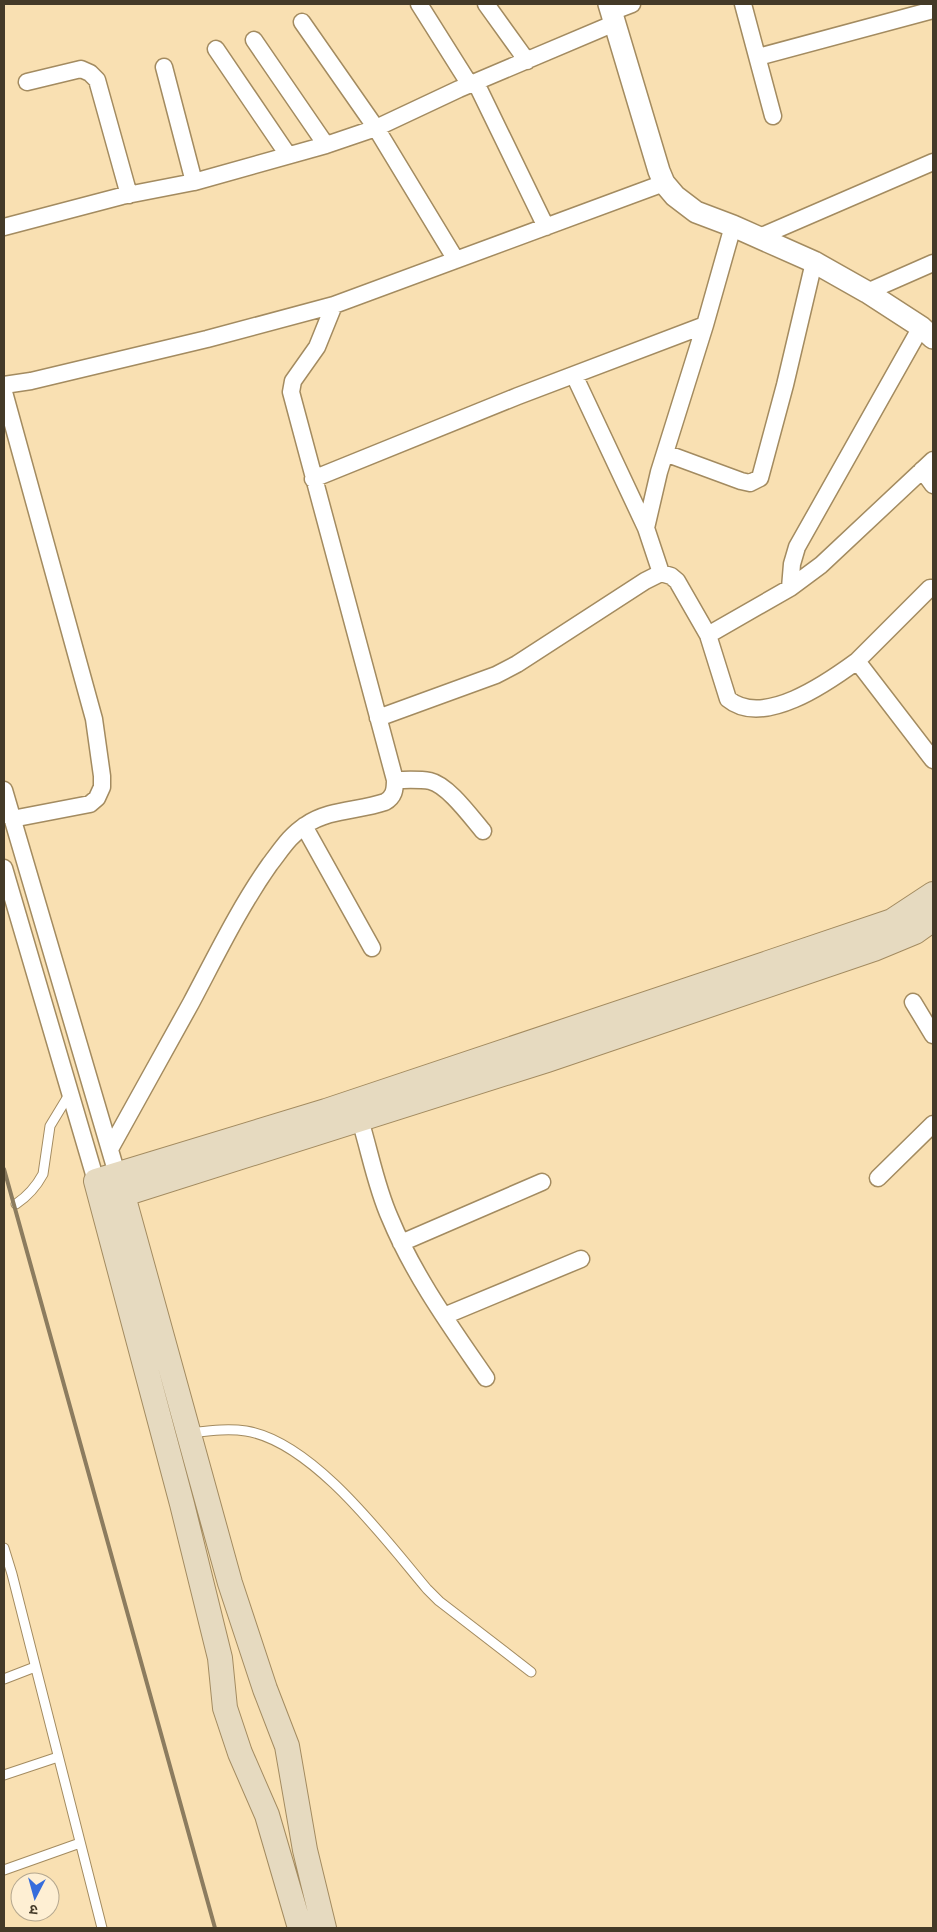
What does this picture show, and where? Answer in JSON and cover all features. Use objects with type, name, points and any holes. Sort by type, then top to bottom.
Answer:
[{"type":"main road","points":[[110,1188],[326,1111],[892,920],[933,894]]},
{"type":"main road","points":[[110,1188],[360,1120],[547,1060],[874,949],[914,932],[933,919]]},
{"type":"main road","points":[[110,1188],[188,1433],[230,1583],[261,1678],[288,1746],[305,1850],[324,1928]]},
{"type":"main road","points":[[110,1188],[182,1504],[220,1658],[225,1708],[240,1753],[267,1815],[300,1928]]},
{"type":"main road","points":[[222,1682],[261,1678]]},
{"type":"main road","points":[[256,1788],[293,1780]]},
{"type":"street","points":[[419,4],[473,84],[546,226]]},
{"type":"street","points":[[486,4],[527,62]]},
{"type":"street","points":[[4,227],[129,195],[194,182],[326,145],[376,128],[527,62],[612,13],[632,4]]},
{"type":"street","points":[[742,4],[774,116]]},
{"type":"street","points":[[758,57],[933,10]]},
{"type":"street","points":[[612,13],[637,100],[664,183],[675,196],[696,212],[814,262],[867,292],[927,333],[797,547],[792,564],[790,588]]},
{"type":"street","points":[[302,22],[376,128],[456,260]]},
{"type":"street","points":[[254,40],[326,145]]},
{"type":"street","points":[[216,49],[288,155]]},
{"type":"street","points":[[164,67],[194,182]]},
{"type":"street","points":[[27,82],[81,69],[94,76],[97,80],[129,195]]},
{"type":"street","points":[[758,238],[933,162]]},
{"type":"street","points":[[4,385],[31,381],[198,342],[334,305],[664,183]]},
{"type":"street","points":[[646,528],[665,453],[705,325],[732,226]]},
{"type":"street","points":[[665,453],[740,481],[750,483],[760,478],[764,469],[785,385],[814,262]]},
{"type":"street","points":[[867,292],[933,263]]},
{"type":"street","points":[[110,1149],[254,887],[284,846],[304,826],[326,815],[385,802],[391,799],[395,790],[395,780],[291,392],[293,381],[317,347],[334,305]]},
{"type":"street","points":[[313,479],[518,396],[705,325]]},
{"type":"street","points":[[574,375],[646,528],[661,573]]},
{"type":"street","points":[[4,392],[94,719],[102,776],[102,787],[97,798],[90,804],[12,819]]},
{"type":"street","points":[[708,635],[790,588],[821,565],[928,465],[933,485]]},
{"type":"street","points":[[378,718],[496,675],[517,664],[645,581],[661,573],[671,576],[677,581],[708,635],[728,699],[734,704],[748,709],[758,710],[776,706],[824,684],[857,661],[930,588],[933,588]]},
{"type":"street","points":[[857,661],[933,760]]},
{"type":"street","points":[[395,780],[422,780],[438,784],[447,791],[483,831]]},
{"type":"street","points":[[4,790],[110,1149],[110,1188]]},
{"type":"street","points":[[304,826],[372,948]]},
{"type":"street","points":[[4,868],[70,1093],[110,1188]]},
{"type":"street","points":[[912,1002],[933,1035]]},
{"type":"street","points":[[360,1120],[384,1203],[401,1243],[444,1316],[486,1378]]},
{"type":"street","points":[[878,1178],[933,1124]]},
{"type":"street","points":[[401,1243],[542,1182]]},
{"type":"street","points":[[444,1316],[581,1259]]},
{"type":"lane","points":[[16,1204],[31,1192],[42,1174],[50,1126],[70,1093]]},
{"type":"lane","points":[[188,1433],[216,1430],[247,1431],[284,1444],[348,1496],[427,1589],[531,1672]]},
{"type":"lane","points":[[4,1548],[8,1575],[36,1667],[102,1928]]},
{"type":"lane","points":[[4,1679],[36,1667]]},
{"type":"lane","points":[[4,1775],[58,1757]]},
{"type":"lane","points":[[4,1870],[80,1843]]},
{"type":"railway","points":[[4,1169],[215,1928]]}]
